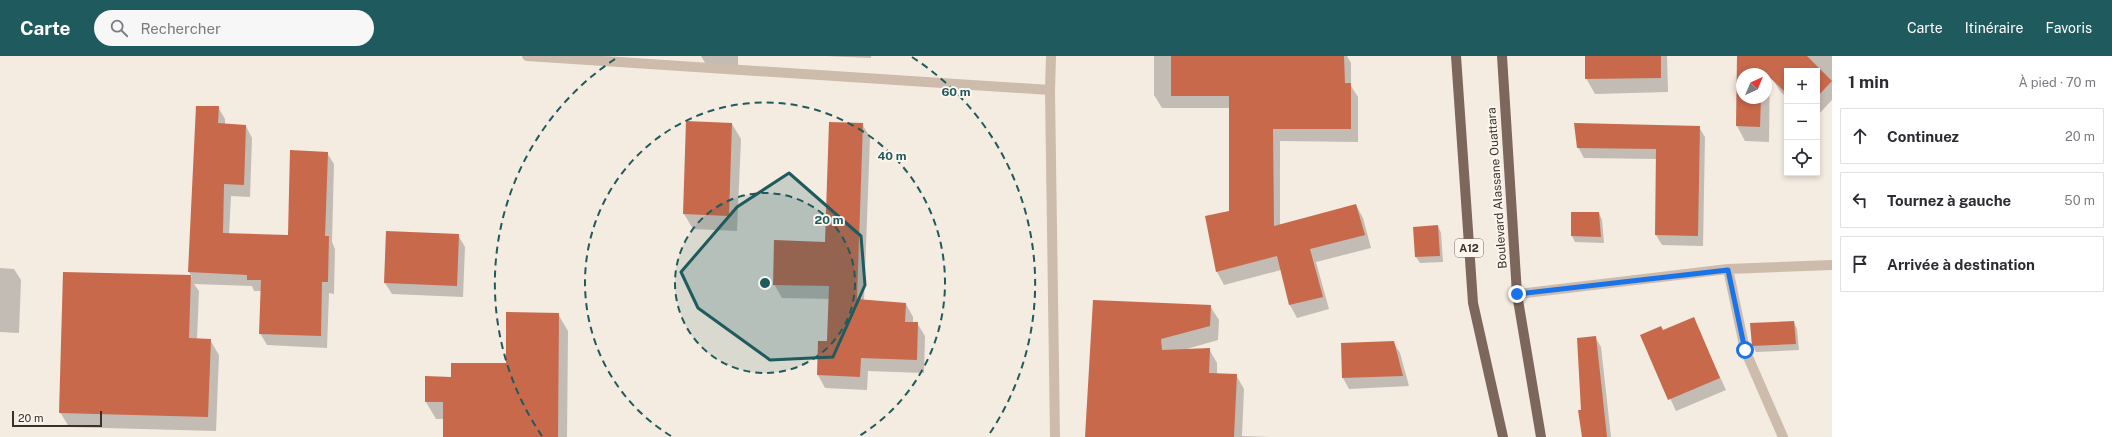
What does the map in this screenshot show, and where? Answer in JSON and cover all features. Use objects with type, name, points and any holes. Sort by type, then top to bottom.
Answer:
[{"type":"main road","name":"A12","points":[[1456,56],[1473,303],[1503,437]]},
{"type":"main road","name":"Boulevard Alassane Ouattara","points":[[1502,56],[1517,294],[1541,437]]},
{"type":"street","points":[[527,56],[1050,90]]},
{"type":"street","points":[[1052,56],[1050,90],[1055,437]]},
{"type":"street","points":[[1517,294],[1728,270],[1832,264]]},
{"type":"street","points":[[1728,270],[1745,350],[1783,437]]},
{"type":"highlighted area","points":[[789,173],[861,236],[865,285],[833,357],[770,360],[698,308],[681,272],[737,207]]},
{"type":"building","points":[[1171,56],[1344,56],[1345,83],[1351,83],[1351,129],[1273,129],[1274,226],[1356,204],[1365,235],[1310,249],[1323,297],[1289,305],[1277,256],[1216,272],[1205,216],[1229,211],[1229,96],[1171,96]]},
{"type":"building","points":[[1585,56],[1661,56],[1661,78],[1585,79]]},
{"type":"building","points":[[1737,56],[1807,56],[1819,68],[1784,68],[1784,91],[1772,80],[1772,68],[1737,68]]},
{"type":"building","points":[[1820,69],[1832,81],[1820,94]]},
{"type":"building","points":[[1736,104],[1761,104],[1760,127],[1736,126]]},
{"type":"building","points":[[196,106],[219,106],[218,123],[246,125],[244,185],[224,184],[223,233],[288,235],[290,150],[328,152],[325,236],[329,236],[328,282],[322,282],[321,336],[259,334],[261,280],[247,280],[247,275],[188,272]]},
{"type":"building","points":[[686,121],[732,123],[729,216],[683,214]]},
{"type":"building","points":[[829,122],[863,123],[857,299],[906,303],[905,322],[918,322],[917,360],[861,358],[860,377],[817,375],[818,341],[827,341],[829,286],[773,285],[774,240],[825,242]]},
{"type":"building","points":[[1574,123],[1700,126],[1698,236],[1655,235],[1656,149],[1577,148]]},
{"type":"building","points":[[1571,212],[1599,212],[1601,237],[1571,236]]},
{"type":"building","points":[[1438,225],[1440,256],[1415,257],[1413,227]]},
{"type":"building","points":[[386,231],[459,234],[457,286],[384,283]]},
{"type":"building","points":[[63,272],[191,275],[189,338],[211,339],[208,417],[59,413]]},
{"type":"building","points":[[1093,300],[1211,305],[1210,326],[1161,339],[1162,350],[1210,348],[1209,373],[1237,374],[1234,437],[1085,437]]},
{"type":"building","points":[[506,312],[559,313],[558,437],[443,437],[443,402],[425,402],[425,376],[451,377],[451,363],[506,363]]},
{"type":"building","points":[[1694,317],[1720,378],[1668,400],[1640,335],[1661,326],[1663,330]]},
{"type":"building","points":[[1794,321],[1796,344],[1752,346],[1750,323]]},
{"type":"building","points":[[1596,336],[1607,437],[1582,437],[1578,410],[1581,410],[1577,338]]},
{"type":"building","points":[[1394,341],[1403,376],[1342,378],[1341,343]]},
{"type":"route","points":[[1517,294],[1728,270],[1745,350]]}]
